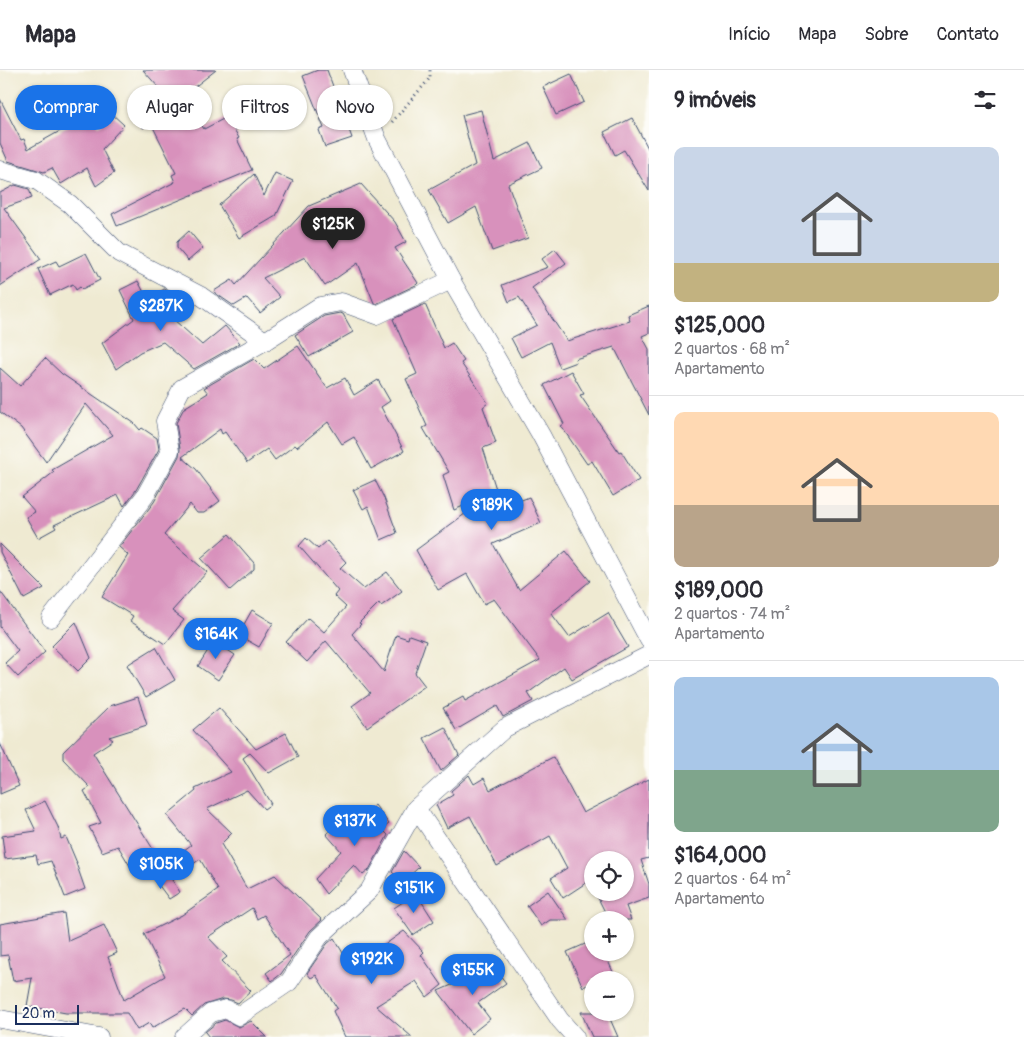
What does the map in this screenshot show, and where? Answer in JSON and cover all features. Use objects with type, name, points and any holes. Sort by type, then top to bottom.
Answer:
[{"type":"street","points":[[352,70],[377,139],[451,280],[542,435],[649,640]]},
{"type":"street","points":[[0,170],[36,180],[70,204],[119,252],[202,296],[266,341]]},
{"type":"street","points":[[52,618],[145,496],[170,450],[165,421],[182,388],[266,341],[320,306],[341,302],[377,315],[451,280]]},
{"type":"street","points":[[184,1037],[211,1013],[226,1009],[239,1016],[289,982],[319,937],[369,891],[416,808],[505,728],[649,655]]},
{"type":"street","points":[[416,808],[560,1020],[575,1037]]},
{"type":"street","points":[[0,1018],[99,1037]]},
{"type":"path","points":[[377,139],[430,78],[430,70]]},
{"type":"building","points":[[143,70],[216,70],[197,85],[156,85]]},
{"type":"building","points":[[318,70],[327,70],[333,85],[317,85],[317,111],[307,85],[303,76]]},
{"type":"building","points":[[571,74],[584,102],[556,115],[543,87]]},
{"type":"building","points":[[0,99],[15,130],[21,140],[24,139],[28,149],[62,130],[117,130],[117,119],[124,125],[102,149],[114,173],[96,186],[87,168],[61,184],[52,168],[44,172],[8,161],[0,143]]},
{"type":"building","points":[[481,110],[494,161],[530,143],[542,168],[508,184],[528,238],[492,251],[476,207],[448,223],[429,190],[475,165],[462,115]]},
{"type":"building","points":[[632,118],[649,150],[649,191],[624,150],[615,155],[604,132]]},
{"type":"building","points":[[222,120],[222,130],[234,130],[252,170],[117,226],[112,214],[175,182],[172,175],[176,173],[154,130],[212,130],[212,125]]},
{"type":"building","points":[[319,130],[349,130],[352,138],[325,147]]},
{"type":"building","points":[[275,173],[293,181],[276,216],[239,238],[219,205],[254,174],[264,196]]},
{"type":"building","points":[[361,184],[395,222],[406,242],[395,248],[418,283],[416,285],[376,304],[358,263],[325,286],[305,257],[263,278],[280,297],[260,313],[247,298],[234,306],[215,293],[214,291],[232,280],[236,285],[309,206]]},
{"type":"building","points":[[15,185],[29,189],[32,198],[4,208],[41,259],[0,286],[0,193]]},
{"type":"building","points":[[189,231],[203,248],[188,261],[177,248],[177,242]]},
{"type":"building","points":[[555,249],[566,263],[532,288],[567,341],[630,321],[628,315],[649,306],[649,333],[642,336],[649,349],[649,415],[614,347],[575,359],[576,362],[560,368],[550,342],[521,357],[511,338],[537,325],[519,297],[509,302],[502,285],[548,267],[542,259]]},
{"type":"building","points":[[86,253],[100,280],[76,290],[73,284],[50,295],[38,269],[56,261],[59,266]]},
{"type":"building","points":[[138,281],[148,300],[164,289],[169,291],[176,301],[163,310],[202,345],[225,326],[240,343],[194,369],[163,342],[140,352],[116,369],[102,343],[134,319],[120,290]]},
{"type":"building","points":[[425,304],[444,348],[452,343],[464,361],[461,363],[488,403],[483,407],[496,443],[483,448],[502,508],[529,497],[541,523],[493,544],[519,590],[566,551],[590,581],[551,613],[569,637],[608,613],[628,647],[572,679],[564,667],[528,693],[533,701],[503,717],[497,706],[456,730],[443,708],[463,697],[465,701],[540,660],[494,599],[484,604],[467,574],[438,590],[416,550],[477,505],[475,501],[454,510],[443,475],[449,472],[423,428],[427,426],[406,379],[417,374],[393,319]]},
{"type":"building","points":[[343,314],[353,332],[309,357],[295,335],[324,316]]},
{"type":"building","points":[[298,346],[327,388],[345,378],[354,395],[378,380],[390,401],[381,407],[404,451],[371,469],[354,437],[342,444],[328,422],[297,447],[295,445],[275,460],[267,449],[247,463],[225,432],[222,434],[220,429],[182,457],[196,469],[220,501],[204,513],[197,513],[190,504],[164,535],[207,572],[172,611],[184,620],[165,644],[130,621],[133,616],[102,597],[128,555],[119,547],[154,502],[179,456],[180,449],[176,423],[184,408],[208,393],[204,388],[254,359],[264,369]]},
{"type":"building","points":[[45,358],[62,374],[134,423],[140,430],[142,428],[157,438],[159,449],[136,490],[124,506],[118,495],[54,525],[56,528],[38,538],[26,517],[35,512],[22,497],[54,472],[52,470],[113,435],[86,404],[46,462],[21,428],[0,412],[0,368],[20,386]]},
{"type":"building","points":[[571,371],[584,394],[580,395],[619,452],[621,451],[639,480],[613,496],[592,461],[587,464],[561,426],[564,424],[544,385]]},
{"type":"building","points":[[375,480],[397,533],[381,540],[368,506],[363,509],[353,490]]},
{"type":"building","points":[[229,534],[254,563],[254,569],[230,590],[201,558]]},
{"type":"building","points":[[306,538],[318,549],[327,541],[346,562],[340,568],[364,589],[387,572],[402,591],[381,606],[379,603],[359,623],[361,624],[352,634],[384,672],[396,635],[408,639],[409,635],[426,641],[415,673],[425,686],[367,727],[352,706],[370,693],[326,641],[307,662],[286,642],[308,618],[324,632],[346,607],[334,596],[338,591],[299,546]]},
{"type":"building","points":[[0,544],[44,588],[24,599],[0,552]]},
{"type":"building","points":[[0,591],[45,652],[18,677],[5,663],[18,651],[0,627]]},
{"type":"building","points":[[252,610],[273,623],[259,647],[238,635]]},
{"type":"building","points":[[76,622],[91,658],[78,671],[52,646]]},
{"type":"building","points":[[214,641],[235,655],[218,680],[198,666]]},
{"type":"building","points":[[156,647],[175,680],[146,697],[127,665]]},
{"type":"building","points":[[138,697],[147,725],[109,737],[113,740],[93,753],[163,865],[191,845],[167,815],[196,791],[195,789],[231,772],[193,730],[219,708],[256,749],[286,733],[298,757],[269,773],[250,753],[243,758],[271,804],[264,809],[247,790],[207,809],[232,833],[221,844],[247,889],[275,875],[322,920],[310,931],[281,974],[272,981],[266,973],[290,955],[264,915],[257,919],[252,908],[208,937],[227,957],[222,961],[251,991],[238,1003],[223,999],[204,1005],[192,1016],[185,1009],[152,1028],[149,1023],[137,1030],[127,1013],[66,1013],[27,1006],[32,978],[13,981],[8,955],[0,956],[0,924],[64,913],[68,941],[104,925],[117,953],[108,957],[124,1000],[165,976],[144,934],[182,915],[218,890],[200,859],[172,880],[180,892],[169,899],[140,860],[130,866],[118,846],[102,852],[89,827],[101,823],[84,791],[90,787],[63,759],[63,752],[110,706]]},
{"type":"building","points":[[445,727],[459,755],[441,771],[424,738]]},
{"type":"building","points":[[0,743],[19,786],[0,794]]},
{"type":"building","points":[[553,757],[583,813],[649,779],[649,858],[641,860],[649,884],[649,898],[626,906],[628,911],[604,911],[600,901],[634,901],[634,851],[584,851],[584,884],[563,898],[551,878],[567,868],[550,836],[497,866],[470,816],[447,828],[436,805],[453,795],[451,791],[469,775],[474,784],[484,778],[490,790]]},
{"type":"building","points":[[45,801],[58,827],[61,839],[66,837],[85,889],[65,897],[51,861],[38,864],[36,855],[5,859],[2,836],[36,831],[26,810]]},
{"type":"building","points":[[375,805],[389,824],[382,829],[388,835],[369,870],[363,875],[354,865],[326,894],[315,879],[341,851],[326,834],[340,822],[345,826]]},
{"type":"building","points":[[404,851],[419,867],[403,882],[392,872]]},
{"type":"building","points":[[548,891],[568,920],[550,920],[541,926],[527,906]]},
{"type":"building","points":[[416,893],[434,921],[413,935],[394,908]]},
{"type":"building","points":[[404,931],[424,952],[421,955],[442,985],[427,997],[416,981],[376,1006],[412,1037],[345,1037],[333,1011],[337,1008],[316,975],[311,978],[307,973],[327,944],[334,938],[352,968]]},
{"type":"building","points":[[584,945],[584,961],[608,961],[613,971],[584,971],[583,987],[567,952]]},
{"type":"building","points":[[490,962],[506,983],[478,1003],[490,1019],[471,1034],[438,991],[468,978]]},
{"type":"building","points":[[225,1020],[239,1027],[251,1021],[267,1037],[209,1037],[205,1032],[216,1023]]},
{"type":"building","points":[[585,1021],[611,1021],[618,1037],[592,1037]]}]
